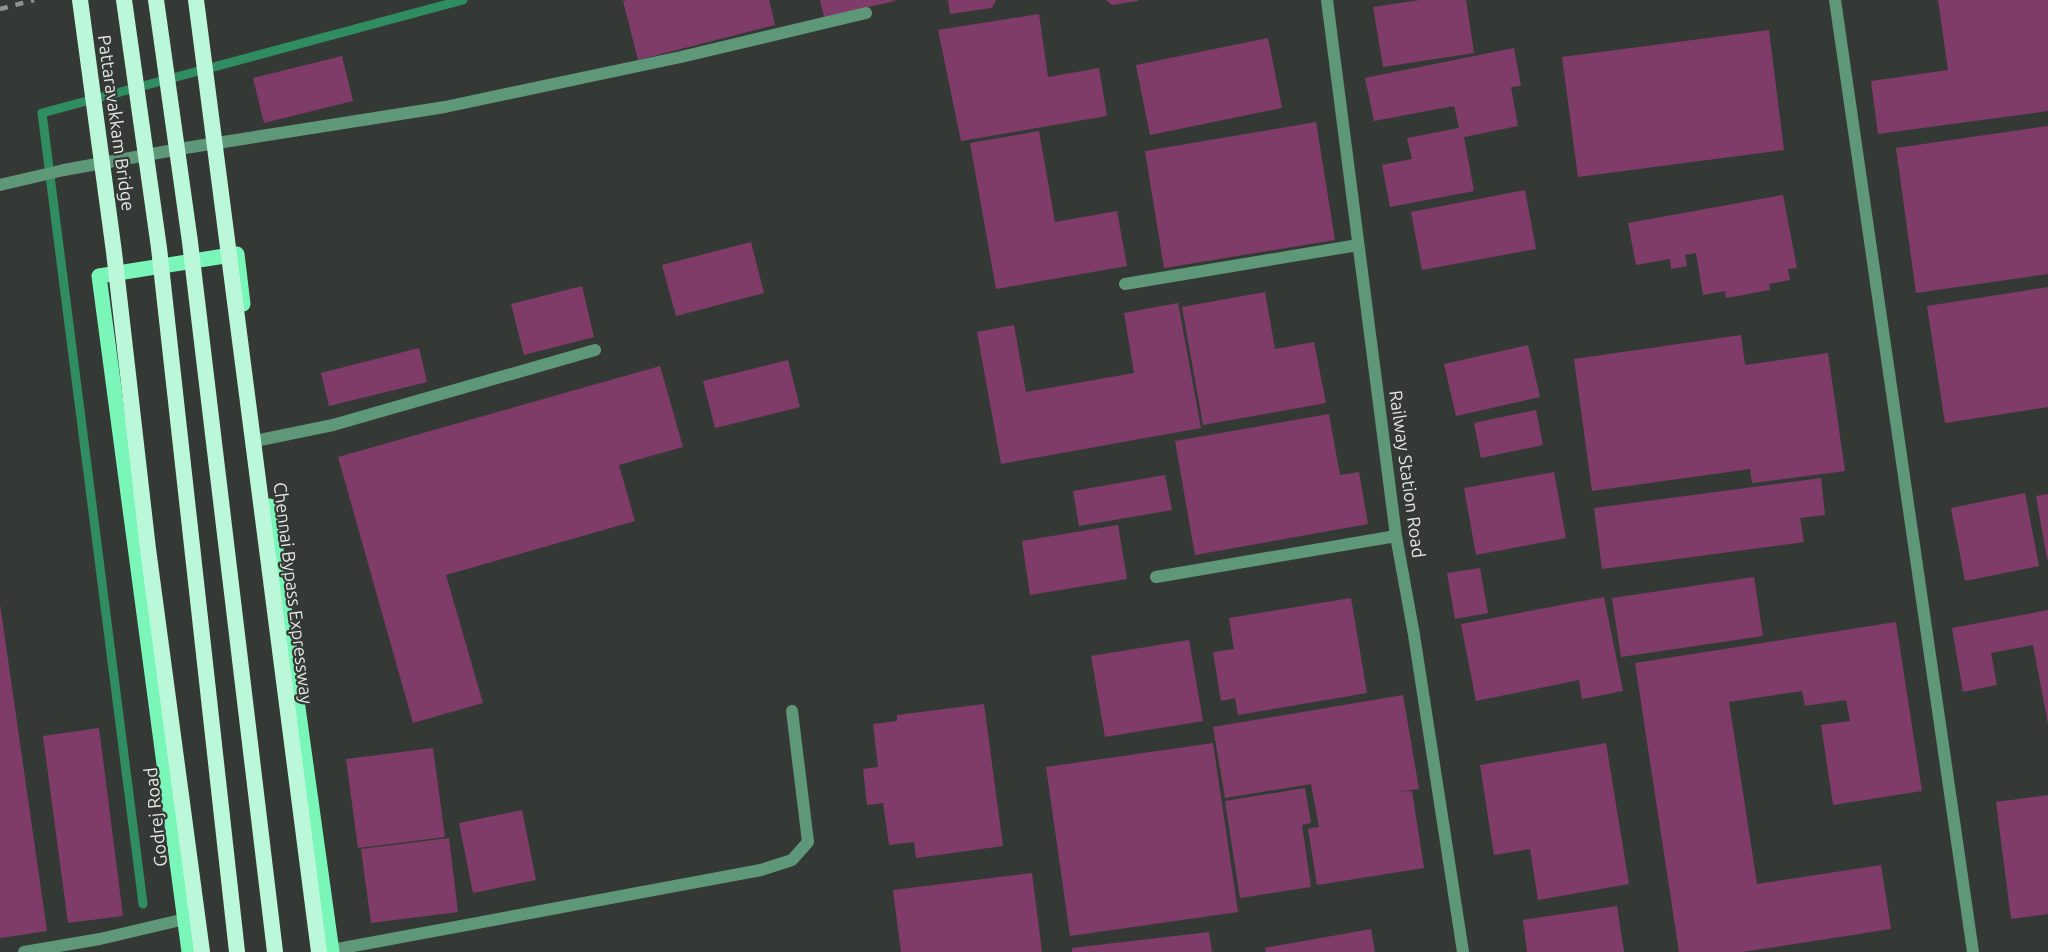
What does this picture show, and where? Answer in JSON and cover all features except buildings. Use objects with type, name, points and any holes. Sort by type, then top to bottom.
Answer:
[{"type":"highway","name":"Pattaravakkam Bridge","points":[[80,0],[114,252],[148,549]]},
{"type":"highway","points":[[124,0],[159,248],[237,952]]},
{"type":"highway","points":[[156,0],[190,242],[275,952]]},
{"type":"highway","name":"Chennai Bypass Expressway","points":[[196,0],[328,952]]},
{"type":"highway","points":[[148,549],[202,952]]},
{"type":"main road","points":[[189,952],[99,276],[237,254],[328,952]]},
{"type":"street","name":"Railway Station Road","points":[[1327,0],[1396,536],[1414,635],[1463,952]]},
{"type":"street","points":[[1835,0],[1973,952]]},
{"type":"street","points":[[0,184],[185,148],[445,107],[681,57],[866,13]]},
{"type":"street","points":[[1125,284],[1358,245]]},
{"type":"street","points":[[260,440],[333,425],[595,350]]},
{"type":"street","points":[[1156,577],[1396,536]]},
{"type":"street","name":"Godrej Road","points":[[148,549],[184,919]]},
{"type":"street","points":[[328,952],[761,870],[792,860],[808,842],[792,711]]},
{"type":"street","points":[[24,952],[100,939],[184,919]]},
{"type":"waterway","points":[[143,904],[42,113],[463,0]]},
{"type":"railway","points":[[0,9],[34,0]]}]
